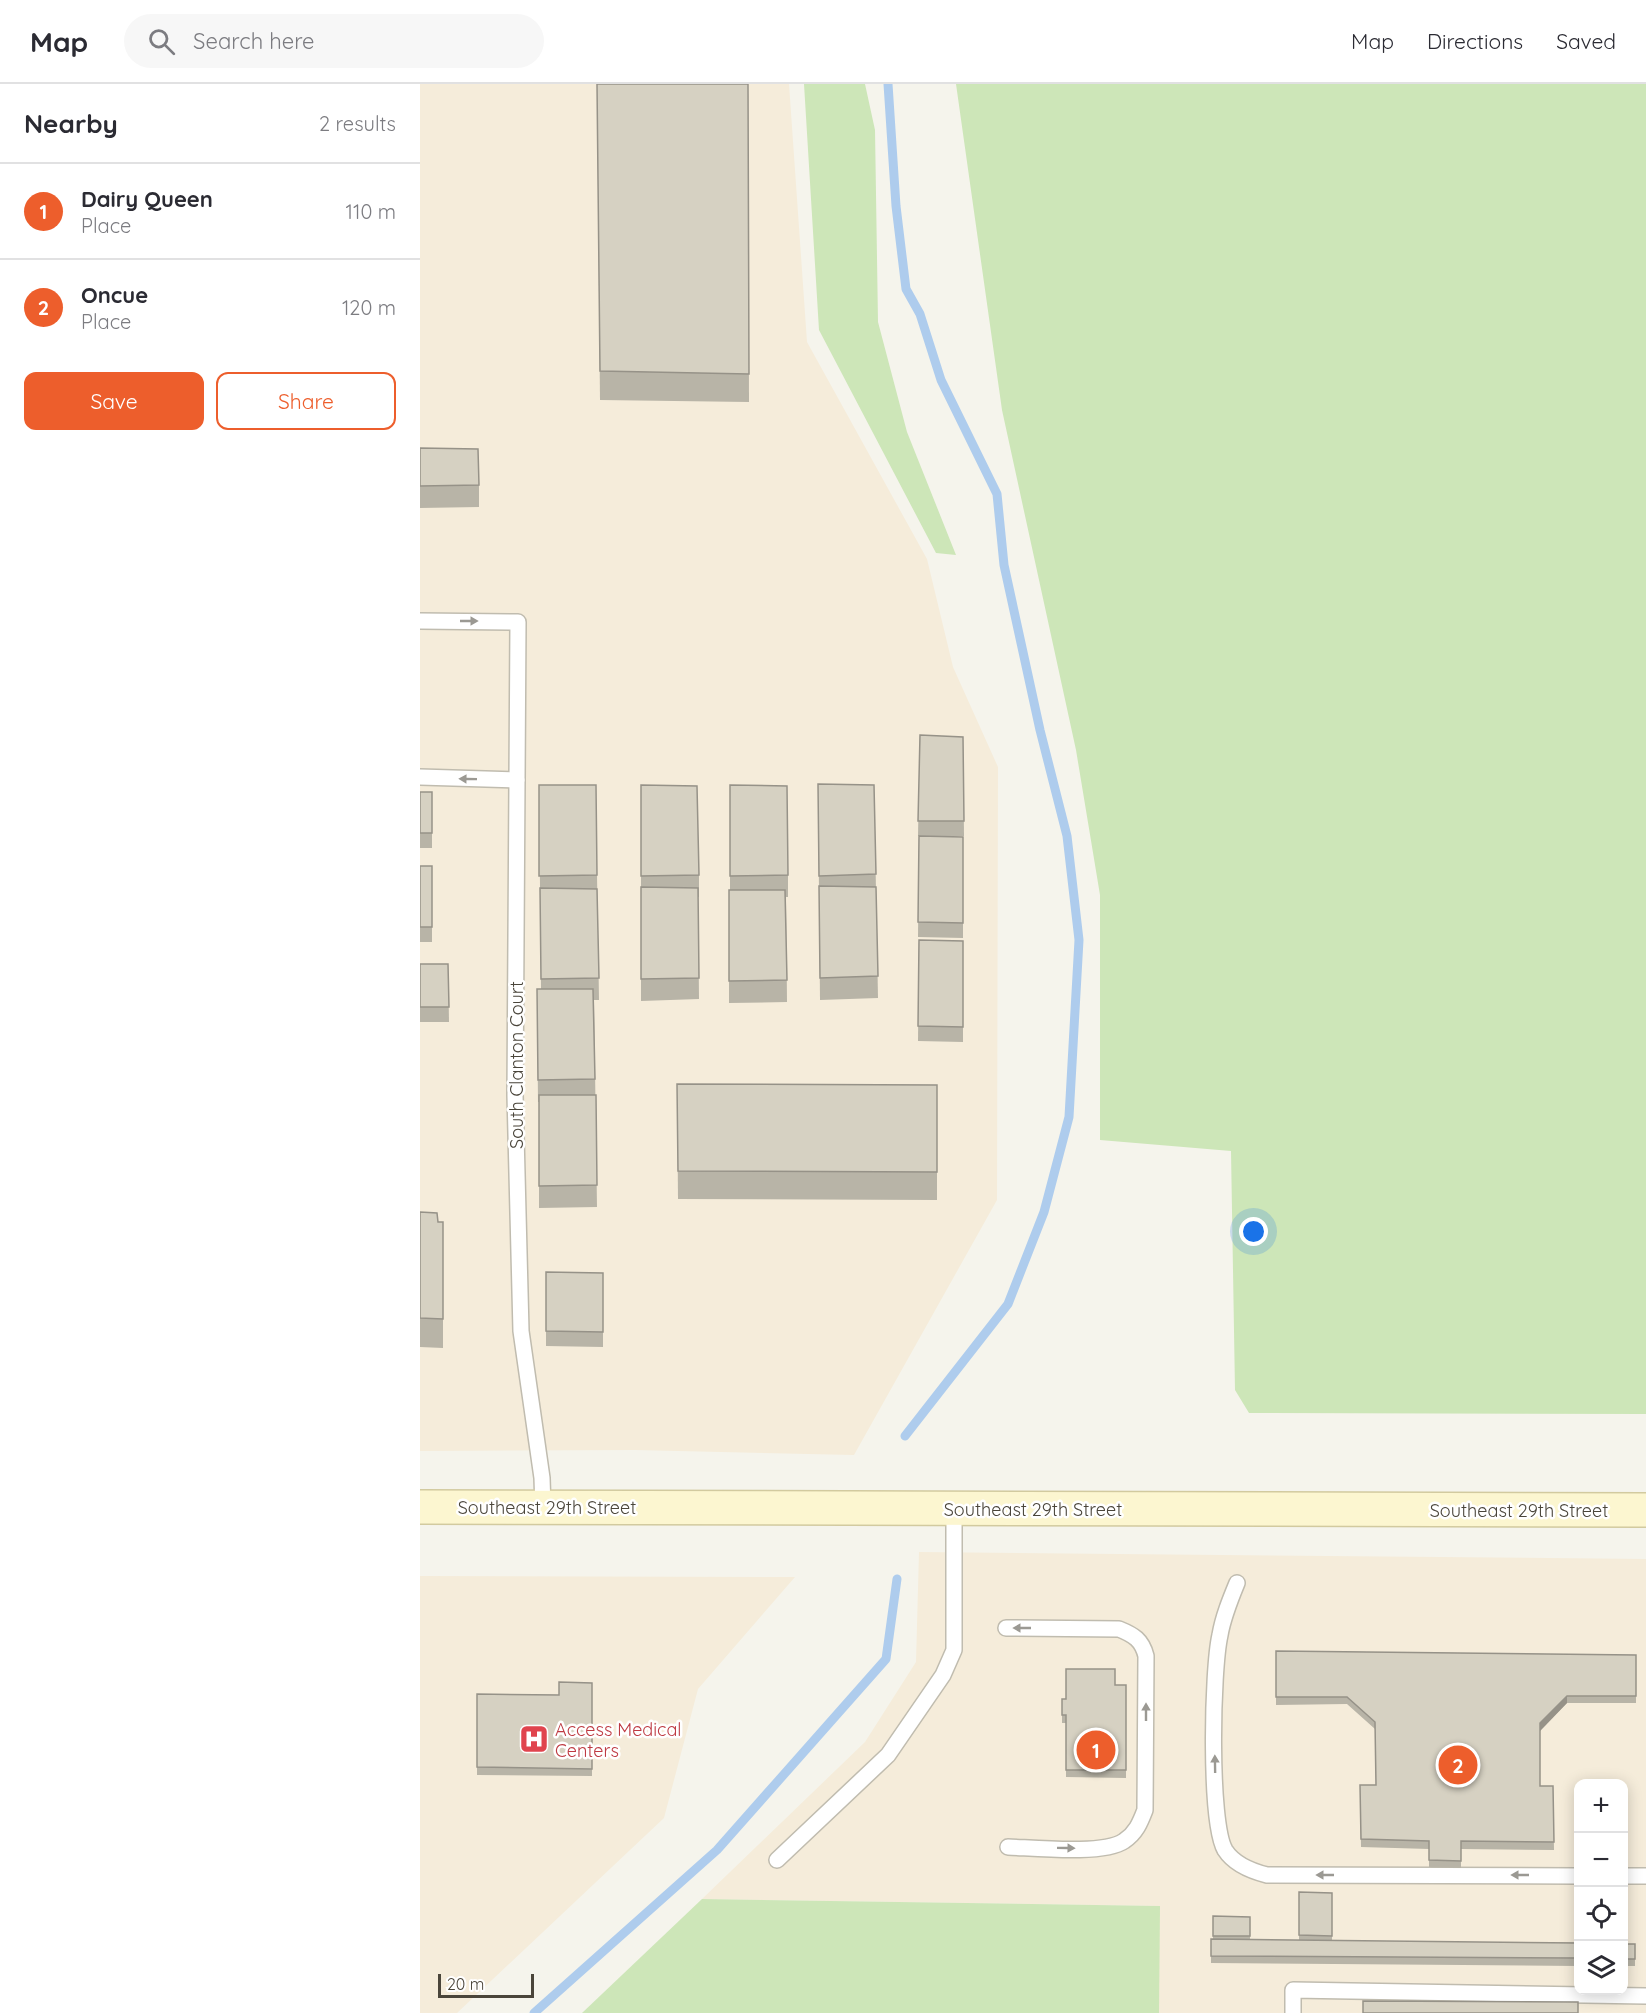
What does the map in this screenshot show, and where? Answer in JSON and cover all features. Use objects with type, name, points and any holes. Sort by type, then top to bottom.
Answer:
[{"type":"main road","name":"Southeast 29th Street","points":[[420,1507],[1646,1510]]},
{"type":"lane","name":"South Clanton Court","points":[[420,621],[518,622],[515,1095],[521,1331],[542,1478],[543,1508]]},
{"type":"lane","points":[[420,777],[517,780]]},
{"type":"lane","points":[[777,1860],[888,1755],[943,1676],[954,1650],[954,1509]]},
{"type":"lane","points":[[1237,1583],[1219,1637],[1214,1735],[1218,1828],[1225,1850],[1232,1858],[1250,1870],[1267,1875],[1574,1876]]},
{"type":"lane","points":[[1006,1628],[1119,1629],[1133,1635],[1143,1643],[1146,1656],[1145,1810],[1138,1827],[1123,1842],[1098,1849],[1008,1847]]},
{"type":"lane","points":[[1628,1876],[1646,1876]]},
{"type":"lane","points":[[1293,2013],[1293,1990],[1646,1996]]},
{"type":"shaded area","points":[[420,84],[789,84],[807,342],[927,559],[953,667],[998,767],[997,1200],[854,1455],[635,1450],[420,1451]]},
{"type":"shaded area","points":[[919,1552],[1646,1559],[1646,2013],[1159,2013],[1159,1906],[702,1899],[865,1742],[916,1662]]},
{"type":"shaded area","points":[[420,1576],[795,1577],[698,1689],[664,1818],[457,2013],[420,2013]]},
{"type":"green space","points":[[804,84],[865,84],[875,130],[878,322],[907,432],[956,555],[936,553],[819,330]]},
{"type":"green space","points":[[956,84],[1646,84],[1646,1414],[1249,1413],[1235,1390],[1231,1151],[1100,1140],[1100,895],[1076,750],[1002,410]]},
{"type":"green space","points":[[702,1899],[1160,1906],[1159,2013],[582,2013]]},
{"type":"building","points":[[597,84],[748,84],[749,374],[600,371]]},
{"type":"building","points":[[420,448],[478,449],[479,485],[420,486]]},
{"type":"building","points":[[920,735],[963,737],[964,821],[918,821]]},
{"type":"building","points":[[818,784],[874,785],[876,874],[819,876]]},
{"type":"building","points":[[539,785],[596,785],[597,875],[539,876]]},
{"type":"building","points":[[641,785],[697,786],[699,875],[641,876]]},
{"type":"building","points":[[730,785],[787,786],[788,875],[730,876]]},
{"type":"building","points":[[420,792],[432,792],[432,833],[420,833]]},
{"type":"building","points":[[919,836],[963,837],[963,923],[918,922]]},
{"type":"building","points":[[420,866],[432,866],[432,927],[420,927]]},
{"type":"building","points":[[819,886],[876,887],[878,976],[820,978]]},
{"type":"building","points":[[641,887],[698,888],[699,978],[641,979]]},
{"type":"building","points":[[540,888],[597,889],[599,978],[541,979]]},
{"type":"building","points":[[729,890],[785,890],[787,980],[729,981]]},
{"type":"building","points":[[919,940],[963,941],[963,1027],[918,1026]]},
{"type":"building","points":[[420,964],[448,964],[449,1007],[420,1007]]},
{"type":"building","points":[[537,989],[593,989],[595,1079],[538,1080]]},
{"type":"building","points":[[677,1084],[937,1085],[937,1172],[678,1171]]},
{"type":"building","points":[[539,1095],[596,1095],[597,1185],[539,1186]]},
{"type":"building","points":[[420,1212],[437,1213],[438,1222],[443,1222],[443,1319],[420,1318]]},
{"type":"building","points":[[546,1272],[603,1273],[603,1332],[546,1331]]},
{"type":"building","points":[[1276,1651],[1636,1655],[1636,1696],[1567,1696],[1540,1723],[1540,1786],[1553,1786],[1554,1842],[1461,1841],[1461,1861],[1429,1860],[1429,1841],[1361,1839],[1360,1785],[1376,1785],[1375,1722],[1347,1697],[1276,1697]]},
{"type":"building","points":[[1066,1669],[1115,1669],[1115,1685],[1126,1685],[1126,1770],[1066,1770],[1066,1715],[1062,1715],[1062,1699],[1066,1699]]},
{"type":"building","name":"Access Medical Centers","points":[[559,1682],[592,1683],[592,1769],[477,1767],[477,1694],[559,1695]]},
{"type":"building","points":[[1299,1892],[1332,1893],[1332,1936],[1299,1935]]},
{"type":"building","points":[[1213,1916],[1250,1917],[1250,1936],[1213,1936]]},
{"type":"building","points":[[1211,1939],[1574,1943],[1574,1958],[1211,1956]]},
{"type":"building","points":[[1628,1944],[1635,1944],[1635,1959],[1628,1959]]},
{"type":"building","points":[[1363,2001],[1578,2002],[1578,2013],[1363,2013]]},
{"type":"waterway","points":[[888,84],[896,206],[906,289],[920,314],[941,380],[997,494],[1004,565],[1040,730],[1067,836],[1079,940],[1069,1117],[1044,1212],[1008,1304],[905,1436]]},
{"type":"waterway","points":[[534,2013],[717,1850],[886,1659],[897,1579]]},
{"type":"place","name":"Access Medical Centers","points":[[534,1739]]},
{"type":"place","name":"Dairy Queen","points":[[1096,1750]]},
{"type":"place","name":"Oncue","points":[[1458,1765]]}]
